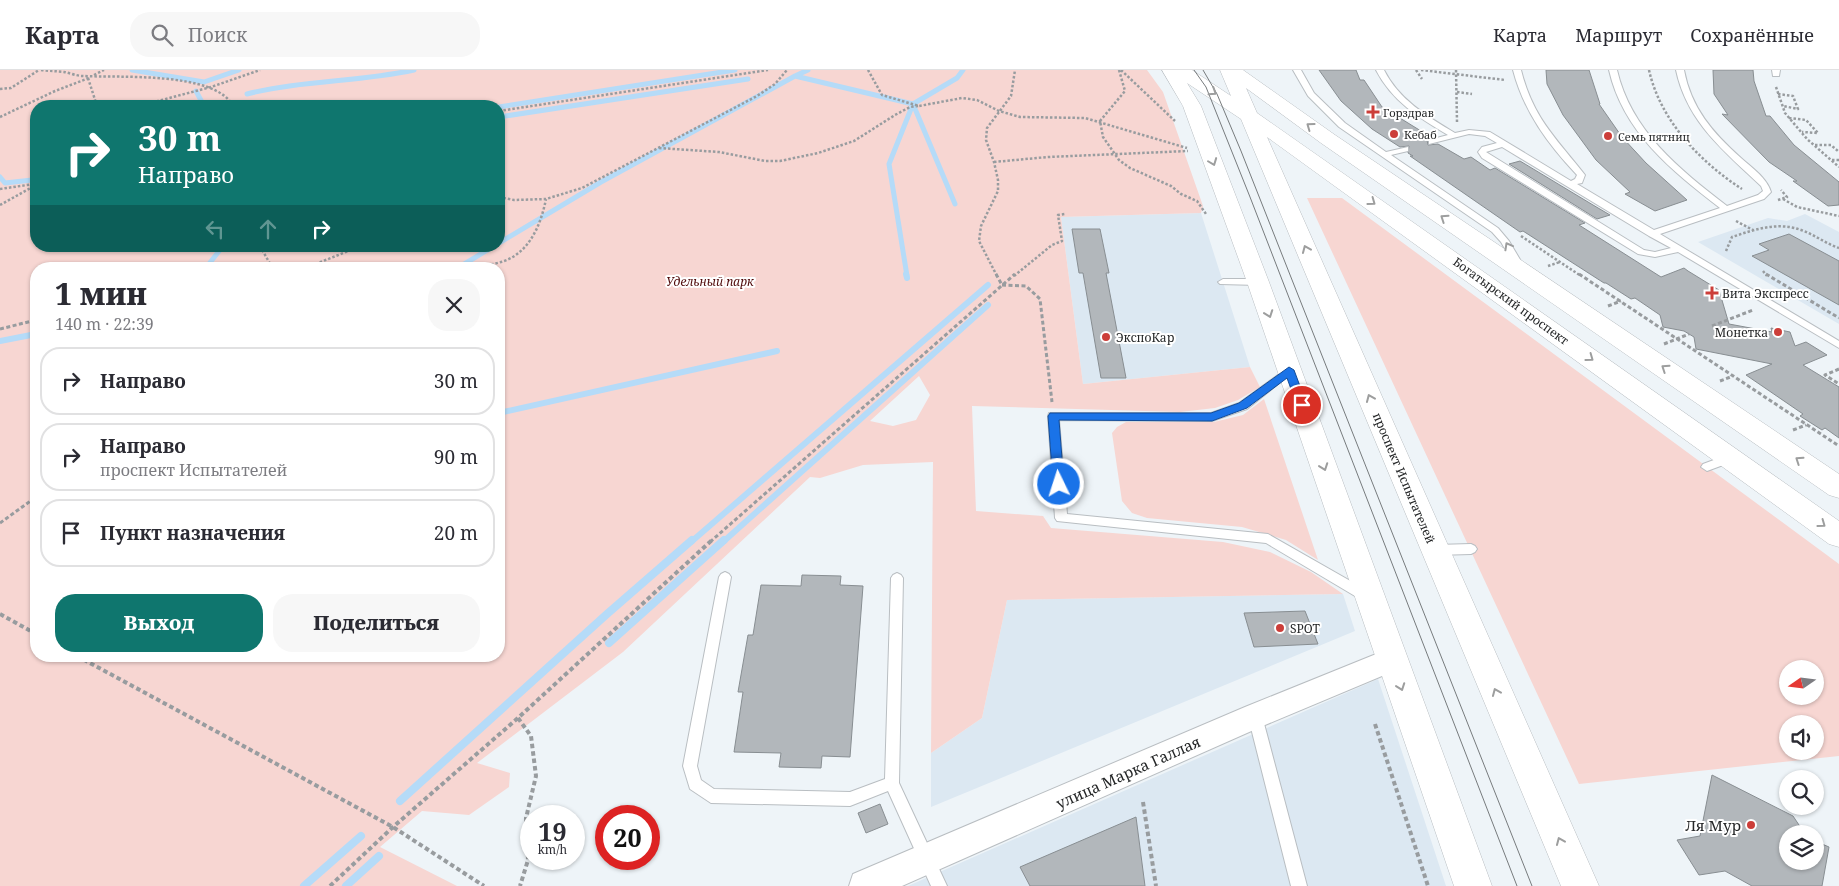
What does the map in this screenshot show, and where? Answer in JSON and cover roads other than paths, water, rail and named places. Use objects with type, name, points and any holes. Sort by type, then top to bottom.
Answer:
[{"type":"main road","points":[[1171,70],[1192,106],[1189,138],[1258,282],[1473,886]]},
{"type":"main road","name":"Богатырский проспект","points":[[1180,70],[1250,123],[1339,178],[1839,536]]},
{"type":"main road","points":[[1230,70],[1839,488]]},
{"type":"main road","name":"проспект Испытателей","points":[[1230,70],[1250,123],[1293,181],[1435,550],[1580,886]]},
{"type":"main road","points":[[1189,138],[1203,118],[1208,115],[1229,114],[1250,123]]},
{"type":"main road","points":[[1293,181],[1339,178]]},
{"type":"street","name":"улица Марка Галлая","points":[[865,886],[1255,716],[1392,660]]},
{"type":"lane","points":[[1297,70],[1310,94],[1342,125],[1489,225],[1502,236],[1521,270]]},
{"type":"lane","points":[[1380,70],[1388,84],[1404,101],[1454,136]]},
{"type":"lane","points":[[1518,70],[1526,99],[1540,124],[1580,176],[1579,181],[1570,184]]},
{"type":"lane","points":[[1612,70],[1623,101],[1647,136],[1687,178],[1728,213]]},
{"type":"lane","points":[[1652,234],[1728,213],[1761,197],[1767,192],[1765,185],[1727,149],[1699,116],[1684,88],[1680,70]]},
{"type":"lane","points":[[1432,142],[1469,132],[1487,134],[1839,345]]},
{"type":"lane","points":[[1503,144],[1485,149],[1482,152],[1493,161],[1641,252],[1650,256],[1678,249]]},
{"type":"lane","points":[[1384,155],[1405,149]]},
{"type":"lane","points":[[1466,233],[1482,234],[1490,229],[1489,225]]},
{"type":"lane","points":[[1223,282],[1258,282]]},
{"type":"lane","points":[[1289,370],[1243,406],[1212,417],[1054,416],[1061,518],[1268,539],[1370,598]]},
{"type":"lane","points":[[1707,467],[1730,458]]},
{"type":"lane","points":[[1435,550],[1471,549]]},
{"type":"lane","points":[[725,576],[690,766],[695,784],[711,796],[850,799],[892,783]]},
{"type":"lane","points":[[897,578],[892,783],[939,886]]},
{"type":"lane","points":[[1255,716],[1299,886]]},
{"type":"waterway","points":[[132,70],[204,82],[239,70]]},
{"type":"waterway","points":[[247,94],[268,89],[372,77],[414,70]]},
{"type":"waterway","points":[[505,106],[735,70]]},
{"type":"waterway","points":[[795,76],[808,70]]},
{"type":"waterway","points":[[913,104],[957,78],[963,70]]},
{"type":"waterway","points":[[505,239],[601,182],[795,76]]},
{"type":"waterway","points":[[795,76],[913,104]]},
{"type":"waterway","points":[[505,116],[748,79]]},
{"type":"waterway","points":[[196,91],[201,100]]},
{"type":"waterway","points":[[907,276],[889,164],[913,104]]},
{"type":"waterway","points":[[913,104],[955,204]]},
{"type":"waterway","points":[[0,177],[5,183],[30,180]]},
{"type":"waterway","points":[[210,262],[218,252]]},
{"type":"waterway","points":[[468,262],[484,252]]},
{"type":"waterway","points":[[906,274],[907,278]]},
{"type":"waterway","points":[[691,542],[988,285]]},
{"type":"waterway","points":[[723,542],[988,305]]},
{"type":"waterway","points":[[0,341],[30,335]]},
{"type":"waterway","points":[[505,412],[777,351]]},
{"type":"waterway","points":[[400,801],[692,540]]},
{"type":"waterway","points":[[609,643],[724,540]]},
{"type":"waterway","points":[[304,886],[361,836]]},
{"type":"waterway","points":[[346,886],[379,856]]},
{"type":"tram line","points":[[1194,70],[1206,87],[1250,197],[1517,886]]},
{"type":"tram line","points":[[1203,70],[1217,94],[1241,151],[1532,886]]},
{"type":"place","name":"Горздрав","points":[[1373,112]]},
{"type":"place","name":"Кебаб","points":[[1394,134]]},
{"type":"place","name":"Семь пятниц","points":[[1608,136]]},
{"type":"place","name":"Вита Экспресс","points":[[1712,293]]},
{"type":"place","name":"Монетка","points":[[1778,332]]},
{"type":"place","name":"ЭкспоКар","points":[[1106,337]]},
{"type":"place","name":"SPOT","points":[[1280,628]]},
{"type":"place","name":"Ля Мур","points":[[1751,825]]},
{"type":"park label","name":"Удельный парк","points":[[710,281]]}]
